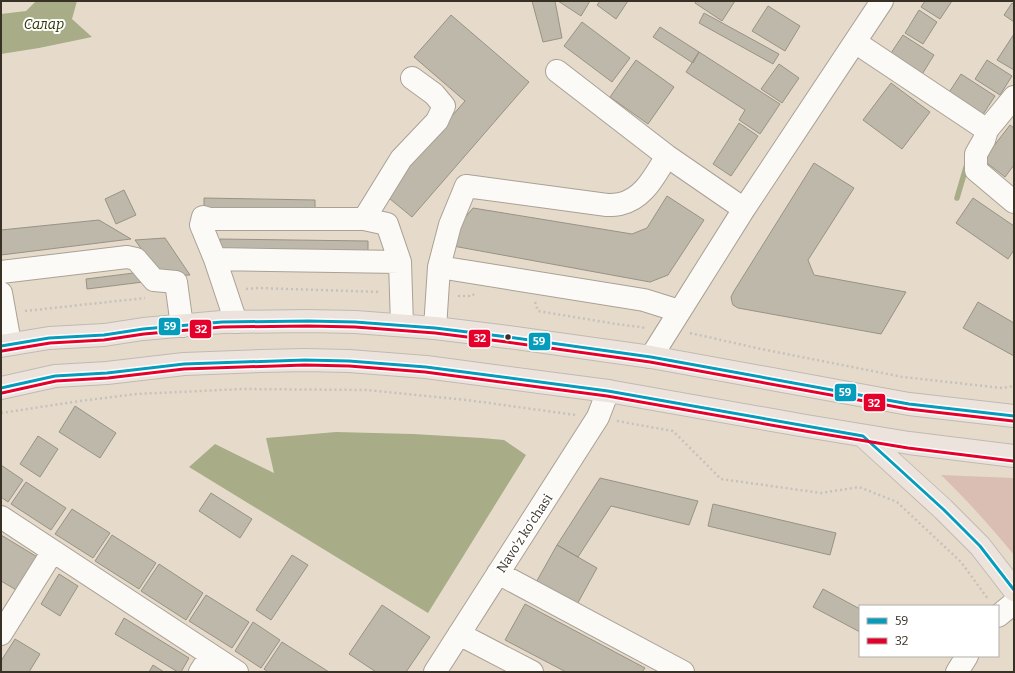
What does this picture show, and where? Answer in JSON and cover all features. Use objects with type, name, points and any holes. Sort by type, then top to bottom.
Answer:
[{"type":"highway","points":[[6,345],[49,338],[104,335],[143,329],[236,322],[316,321],[402,325],[508,337],[651,357],[909,404],[1014,416]]},
{"type":"highway","points":[[1,388],[55,376],[107,373],[184,364],[305,360],[349,361],[426,367],[608,391],[863,436],[1014,456]]},
{"type":"highway","points":[[909,404],[1014,402]]},
{"type":"highway","points":[[863,436],[943,509],[980,546],[1014,590]]},
{"type":"street","points":[[651,357],[744,209],[882,1]]},
{"type":"street","points":[[855,42],[987,130]]},
{"type":"street","points":[[557,70],[667,156],[744,209]]},
{"type":"street","points":[[364,219],[401,158],[437,121],[444,106],[434,94],[412,78]]},
{"type":"street","points":[[1014,97],[987,130],[984,140],[976,154],[976,170],[1014,202]]},
{"type":"street","points":[[435,328],[439,267],[450,225],[466,186],[608,205],[620,204],[641,194],[648,186],[667,156]]},
{"type":"street","points":[[236,322],[215,259],[201,225],[203,216],[210,219],[364,219],[387,224],[400,262],[402,325]]},
{"type":"street","points":[[1,272],[127,257],[136,258],[154,280],[176,282],[182,326]]},
{"type":"street","points":[[215,259],[400,262]]},
{"type":"street","points":[[439,267],[595,291],[644,300],[680,311]]},
{"type":"street","points":[[1,293],[6,345]]},
{"type":"street","name":"Navo'z ko'chasi","points":[[435,672],[598,418],[608,391]]},
{"type":"street","points":[[1,516],[53,552],[205,664],[237,672]]},
{"type":"street","points":[[1,634],[53,552]]},
{"type":"street","points":[[498,573],[683,672]]},
{"type":"street","points":[[999,607],[1014,603]]},
{"type":"street","points":[[459,634],[532,672]]},
{"type":"street","points":[[957,672],[966,657]]},
{"type":"path","points":[[1,414],[80,401],[136,394],[243,389],[366,390],[467,400],[598,418],[673,431],[721,479],[821,493],[859,487],[897,502],[961,562],[991,605]]},
{"type":"shaded area","points":[[941,475],[1014,478],[1014,555],[979,514]]},
{"type":"water","name":"Салар","points":[[36,1],[77,1],[72,19],[92,37],[1,54],[1,14],[26,11]]},
{"type":"water","points":[[336,432],[413,434],[504,440],[526,455],[428,613],[189,467],[215,444],[274,473],[266,438]]},
{"type":"building","points":[[532,1],[555,1],[562,38],[543,42]]},
{"type":"building","points":[[558,1],[590,1],[581,16]]},
{"type":"building","points":[[600,1],[628,1],[616,19],[597,5]]},
{"type":"building","points":[[696,1],[735,1],[722,21],[695,3]]},
{"type":"building","points":[[925,1],[952,1],[940,19],[921,7]]},
{"type":"building","points":[[1012,3],[1014,5],[1014,22],[1004,15]]},
{"type":"building","points":[[768,6],[800,26],[785,51],[752,31]]},
{"type":"building","points":[[919,10],[937,22],[923,44],[905,33]]},
{"type":"building","points":[[704,13],[779,54],[773,64],[699,23]]},
{"type":"building","points":[[451,15],[529,82],[412,217],[384,194],[465,101],[414,57]]},
{"type":"building","points":[[582,22],[630,58],[612,82],[564,46]]},
{"type":"building","points":[[660,27],[699,52],[693,63],[653,37]]},
{"type":"building","points":[[1014,34],[1014,70],[997,60]]},
{"type":"building","points":[[903,35],[934,55],[921,76],[889,56]]},
{"type":"building","points":[[699,52],[780,104],[760,134],[739,120],[745,110],[686,72]]},
{"type":"building","points":[[636,60],[674,87],[648,124],[610,97]]},
{"type":"building","points":[[987,60],[1012,76],[1000,95],[975,79]]},
{"type":"building","points":[[779,64],[799,78],[782,103],[761,89]]},
{"type":"building","points":[[961,74],[995,96],[982,116],[948,94]]},
{"type":"building","points":[[891,83],[930,112],[902,149],[863,120]]},
{"type":"building","points":[[739,123],[758,136],[731,176],[713,164]]},
{"type":"building","points":[[1010,125],[1014,128],[1014,165],[1005,177],[983,160]]},
{"type":"building","points":[[814,163],[854,188],[808,260],[814,275],[906,292],[881,334],[738,308],[733,305],[731,297],[734,291]]},
{"type":"building","points":[[124,190],[136,215],[116,224],[105,199]]},
{"type":"building","points":[[667,196],[704,220],[668,275],[650,282],[453,246],[457,227],[473,208],[632,234],[647,228]]},
{"type":"building","points":[[204,198],[315,200],[315,215],[204,214]]},
{"type":"building","points":[[973,198],[1014,226],[1014,250],[1008,259],[956,223]]},
{"type":"building","points":[[99,220],[131,239],[1,255],[1,230]]},
{"type":"building","points":[[165,238],[190,275],[160,276],[135,240]]},
{"type":"building","points":[[220,239],[368,241],[368,258],[220,256]]},
{"type":"building","points":[[142,272],[143,282],[87,289],[86,279]]},
{"type":"building","points":[[978,302],[1014,323],[1014,356],[963,328]]},
{"type":"building","points":[[75,406],[116,433],[100,458],[59,432]]},
{"type":"building","points":[[38,436],[58,449],[40,477],[20,464]]},
{"type":"building","points":[[1,465],[23,480],[8,502],[1,497]]},
{"type":"building","points":[[600,478],[698,501],[689,525],[611,506],[578,557],[557,545]]},
{"type":"building","points":[[26,482],[66,508],[51,530],[11,504]]},
{"type":"building","points":[[211,493],[252,519],[240,538],[199,511]]},
{"type":"building","points":[[713,504],[836,533],[830,555],[708,526]]},
{"type":"building","points":[[72,509],[110,533],[93,558],[55,534]]},
{"type":"building","points":[[1,535],[39,558],[18,591],[1,581]]},
{"type":"building","points":[[112,535],[156,563],[139,589],[95,561]]},
{"type":"building","points":[[557,545],[597,568],[575,608],[534,586]]},
{"type":"building","points":[[292,555],[308,565],[271,620],[256,610]]},
{"type":"building","points":[[159,564],[203,593],[186,620],[141,591]]},
{"type":"building","points":[[59,574],[78,586],[60,616],[41,604]]},
{"type":"building","points":[[823,589],[859,608],[859,631],[813,607]]},
{"type":"building","points":[[206,595],[249,622],[232,648],[189,621]]},
{"type":"building","points":[[525,604],[645,668],[642,672],[566,672],[505,640]]},
{"type":"building","points":[[382,605],[430,637],[406,672],[376,672],[349,654]]},
{"type":"building","points":[[124,618],[189,658],[181,672],[178,672],[115,634]]},
{"type":"building","points":[[253,622],[280,640],[261,668],[235,651]]},
{"type":"building","points":[[15,639],[40,654],[29,672],[1,672],[1,661]]},
{"type":"building","points":[[282,642],[329,672],[268,672],[264,669]]},
{"type":"building","points":[[153,665],[164,672],[149,672]]},
{"type":"waterway","points":[[957,198],[967,164]]},
{"type":"transit line","name":"59","points":[[1,346],[49,338],[104,335],[143,329],[222,322],[355,322],[435,328],[651,357],[909,404],[1014,416]]},
{"type":"transit line","name":"32","points":[[2,351],[50,343],[104,340],[144,334],[222,327],[355,327],[435,333],[650,362],[908,409],[1013,421]]},
{"type":"transit line","name":"59","points":[[1,388],[55,376],[107,373],[184,364],[305,360],[349,361],[426,367],[608,391],[863,436],[943,509],[980,546],[1014,590]]},
{"type":"transit line","name":"32","points":[[2,393],[56,381],[108,378],[184,369],[305,365],[349,366],[425,372],[607,396],[908,448],[1013,461]]}]
